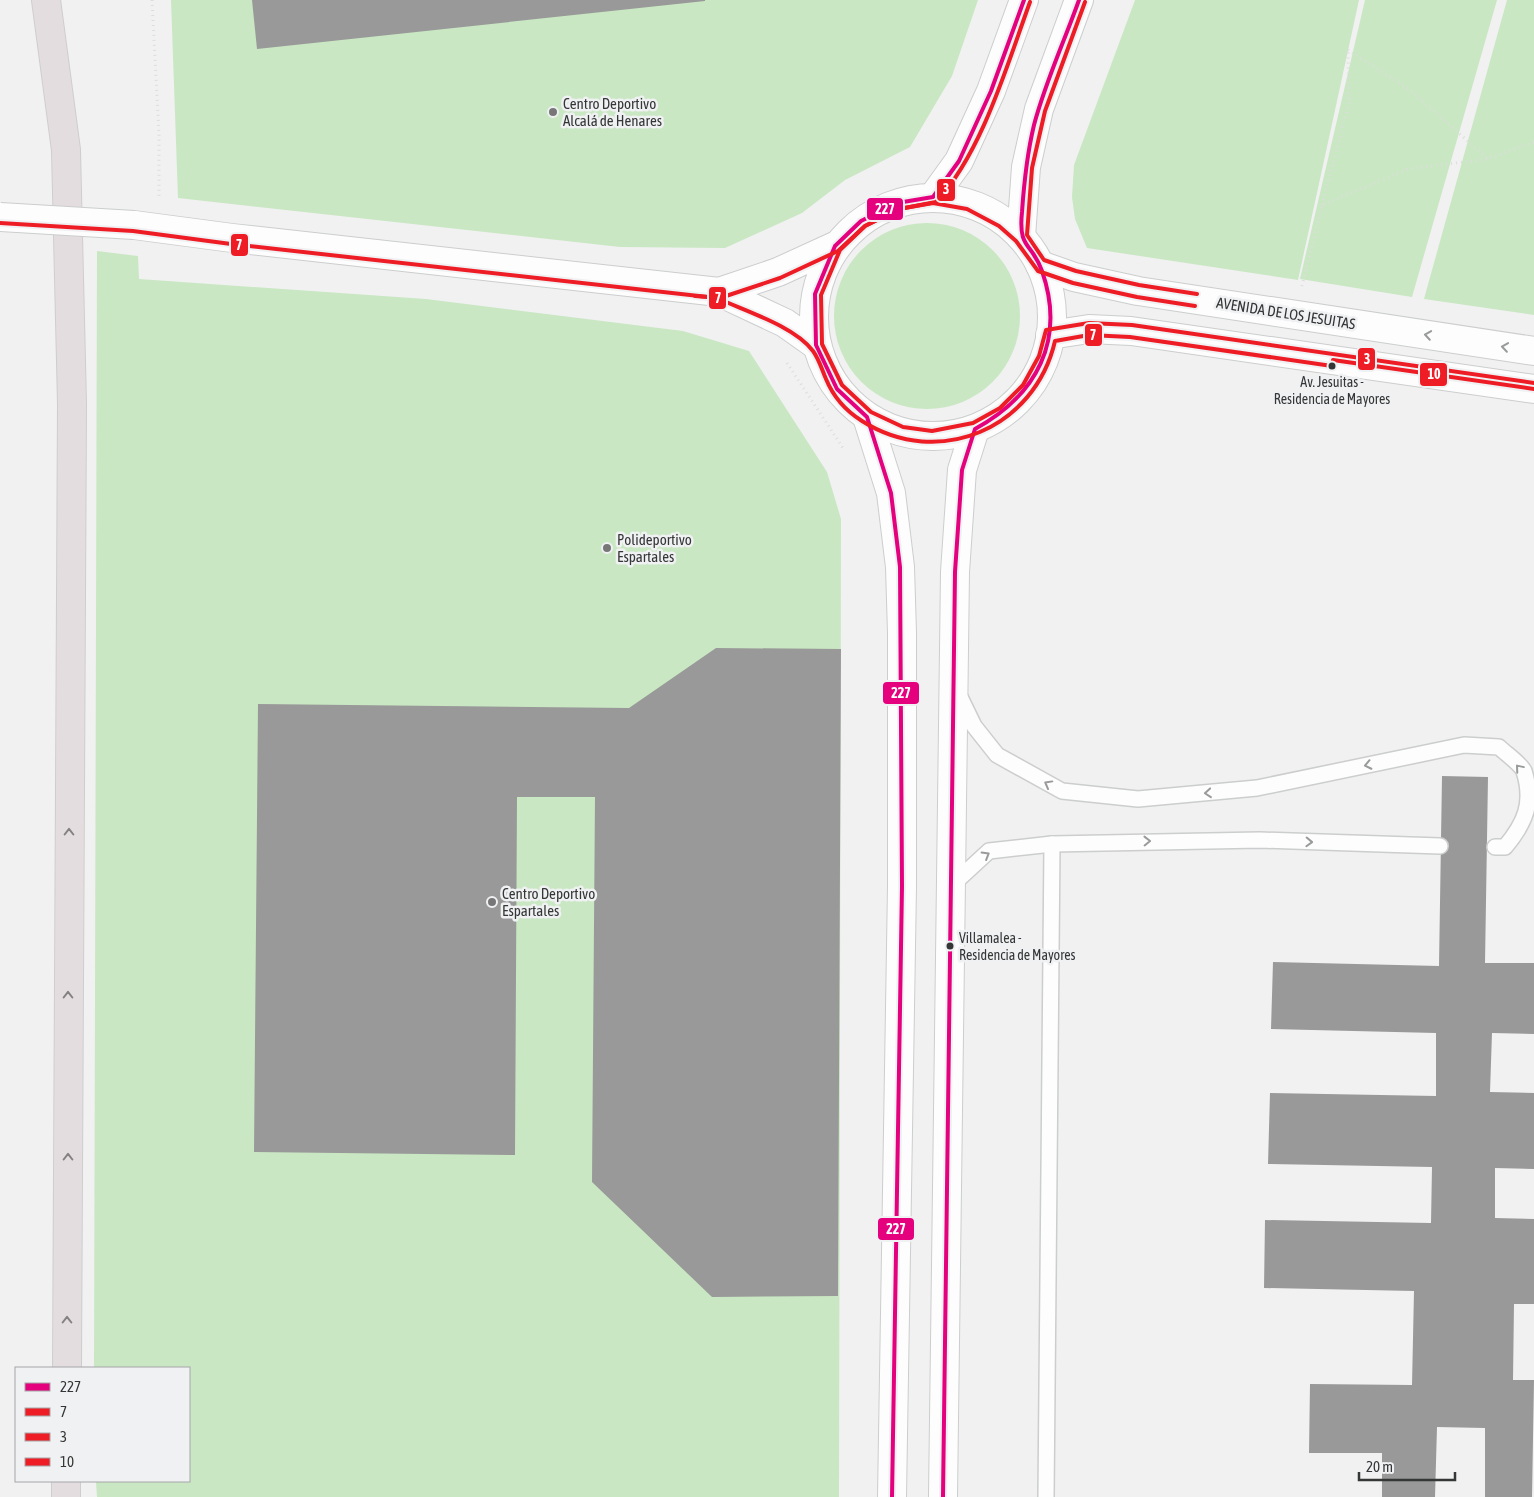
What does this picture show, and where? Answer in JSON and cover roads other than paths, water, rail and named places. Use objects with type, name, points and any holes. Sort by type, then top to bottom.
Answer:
[{"type":"highway","points":[[46,0],[66,150],[72,404],[67,1367]]},
{"type":"highway","points":[[66,1482],[66,1497]]},
{"type":"street","points":[[933,197],[958,161],[967,143],[991,91],[1024,0]]},
{"type":"street","points":[[1021,237],[1026,167],[1040,109],[1079,0]]},
{"type":"street","points":[[719,292],[778,272],[836,246],[861,221],[897,203],[933,197],[969,203],[1004,221],[1021,237],[1040,265],[1050,299],[1050,335],[1045,358],[1028,389],[1004,413],[975,429],[932,437],[901,433],[867,417],[837,390],[816,345],[815,294],[836,246]]},
{"type":"street","points":[[0,217],[134,225],[232,238],[719,292],[784,323],[816,345]]},
{"type":"street","name":"AVENIDA DE LOS JESUITAS","points":[[1040,265],[1074,277],[1138,291],[1534,351]]},
{"type":"street","points":[[1050,335],[1089,329],[1131,331],[1534,389]]},
{"type":"street","points":[[867,417],[892,493],[900,567],[902,614],[902,886],[892,1497]]},
{"type":"street","points":[[943,1497],[954,572],[962,470],[975,429]]},
{"type":"lane","points":[[953,683],[974,726],[997,755],[1062,791],[1138,799],[1257,788],[1464,745],[1499,747],[1524,771],[1533,798],[1526,822],[1505,847],[1495,847]]},
{"type":"lane","points":[[950,887],[989,851],[1052,844],[1260,840],[1440,846]]},
{"type":"lane","points":[[1046,1497],[1052,844]]},
{"type":"place","name":"Centro Deportivo Alcalá de Henares","points":[[553,112]]},
{"type":"place","name":"Av. Jesuitas - Residencia de Mayores","points":[[1332,366]]},
{"type":"place","name":"Polideportivo Espartales","points":[[607,548]]},
{"type":"place","name":"Centro Deportivo Espartales","points":[[492,902]]},
{"type":"place","name":"Villamalea - Residencia de Mayores","points":[[950,946]]}]
